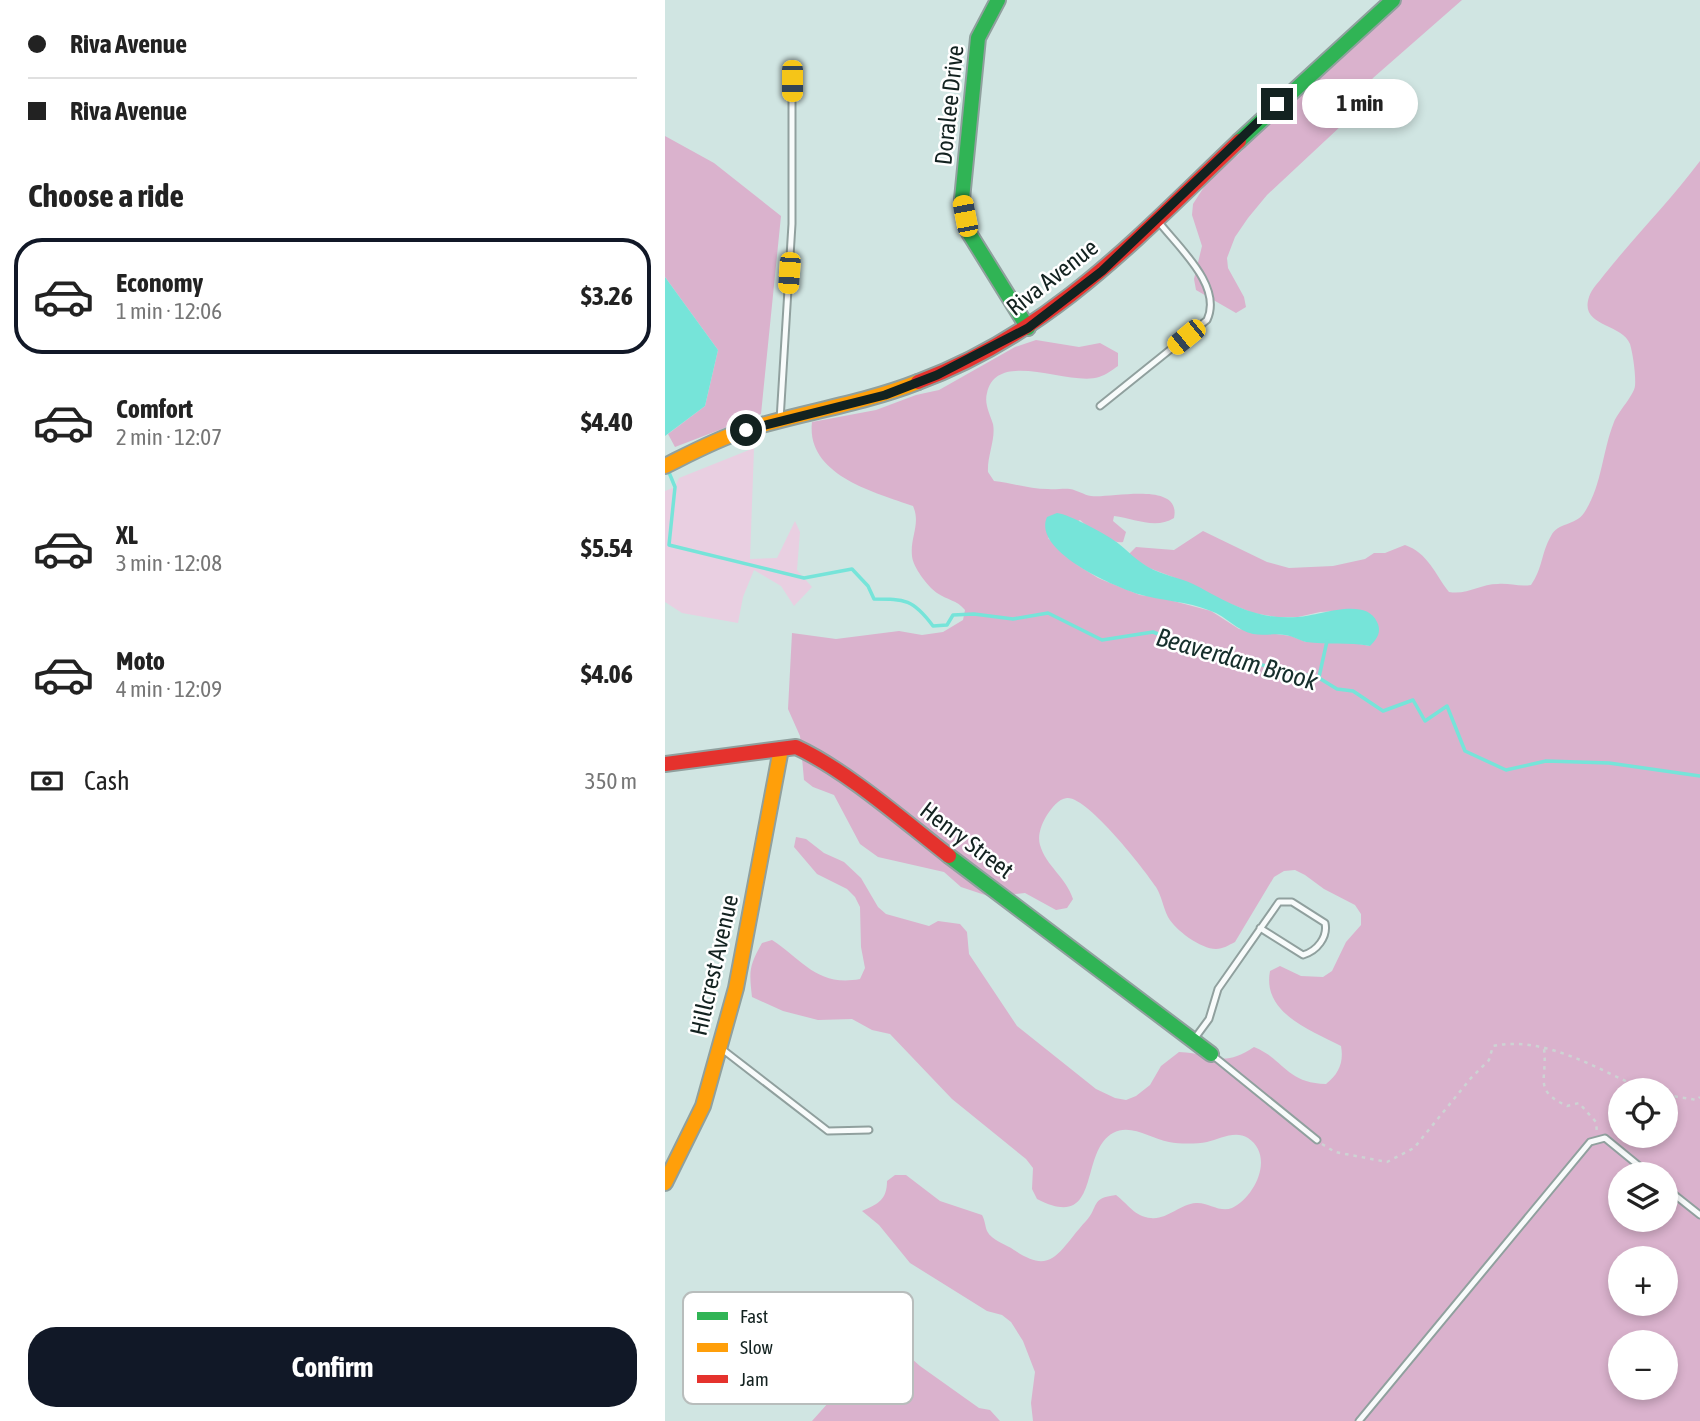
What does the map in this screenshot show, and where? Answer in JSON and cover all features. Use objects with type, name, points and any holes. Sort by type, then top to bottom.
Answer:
[{"type":"street","name":"Doralee Drive","points":[[998,0],[978,38],[962,199],[969,233],[1028,328]]},
{"type":"street","name":"Riva Avenue","points":[[669,464],[713,442],[780,420],[885,395],[937,375],[1028,328],[1102,271],[1393,0]]},
{"type":"street","name":"Henry Street","points":[[665,764],[781,748],[796,747],[809,753],[872,797],[1211,1055]]},
{"type":"street","name":"Hillcrest Avenue","points":[[665,1183],[703,1106],[736,988],[781,748]]},
{"type":"lane","points":[[780,420],[792,224],[792,81]]},
{"type":"lane","points":[[1100,405],[1207,320],[1213,308],[1209,286],[1156,218]]},
{"type":"lane","points":[[1193,1041],[1209,1019],[1217,989],[1259,929],[1276,905],[1288,901],[1325,923],[1326,930],[1317,948],[1303,955],[1259,929]]},
{"type":"lane","points":[[719,1047],[828,1131],[869,1130]]},
{"type":"lane","points":[[1211,1055],[1317,1140]]},
{"type":"lane","points":[[1359,1421],[1590,1142],[1605,1138],[1634,1162]]},
{"type":"lane","points":[[1678,1198],[1700,1215]]},
{"type":"path","points":[[1317,1140],[1335,1152],[1387,1162],[1414,1148],[1489,1060],[1493,1046],[1514,1042],[1543,1048],[1616,1078]]},
{"type":"path","points":[[1543,1048],[1546,1064],[1542,1076],[1543,1088],[1552,1099],[1567,1106],[1579,1103],[1596,1122],[1598,1140]]},
{"type":"path","points":[[1678,1097],[1697,1100],[1700,1097]]},
{"type":"shaded area","points":[[1399,0],[1462,0],[1373,78],[1342,125],[1267,195],[1248,218],[1235,237],[1227,258],[1228,268],[1244,297],[1246,307],[1236,313],[1196,290],[1194,279],[1202,246],[1192,215],[1193,204],[1211,176],[1238,155],[1275,113]]},
{"type":"shaded area","points":[[665,136],[714,163],[781,216],[761,414],[675,447],[668,434],[705,406],[718,350],[665,277]]},
{"type":"shaded area","points":[[1700,161],[1700,1421],[1033,1421],[1031,1403],[1035,1372],[1023,1341],[1011,1322],[1002,1315],[987,1311],[910,1263],[879,1225],[862,1211],[881,1200],[887,1181],[895,1175],[906,1175],[940,1201],[982,1215],[987,1231],[996,1240],[1027,1258],[1038,1261],[1047,1260],[1062,1250],[1090,1216],[1096,1204],[1108,1196],[1116,1195],[1136,1213],[1151,1218],[1163,1217],[1196,1203],[1223,1209],[1232,1208],[1248,1195],[1254,1186],[1259,1176],[1260,1155],[1248,1138],[1238,1135],[1207,1142],[1173,1143],[1134,1131],[1120,1130],[1102,1143],[1087,1186],[1081,1198],[1072,1206],[1058,1207],[1037,1199],[1032,1189],[1033,1168],[1026,1159],[952,1099],[890,1034],[872,1030],[852,1019],[818,1020],[783,1011],[752,997],[752,963],[762,943],[772,940],[811,970],[832,979],[860,979],[865,968],[861,947],[860,907],[855,897],[847,889],[817,874],[794,847],[796,837],[806,839],[824,853],[844,862],[861,878],[878,907],[886,914],[929,926],[938,921],[960,924],[967,932],[969,954],[1017,1026],[1096,1089],[1126,1100],[1150,1085],[1161,1066],[1179,1052],[1225,1059],[1243,1054],[1254,1047],[1294,1075],[1313,1083],[1326,1084],[1339,1067],[1341,1046],[1303,1026],[1281,1009],[1269,986],[1270,971],[1280,966],[1301,976],[1323,977],[1332,971],[1346,942],[1361,925],[1361,914],[1355,905],[1324,889],[1305,875],[1295,870],[1284,871],[1274,877],[1235,942],[1219,949],[1203,946],[1171,922],[1156,887],[1115,835],[1088,809],[1067,798],[1058,802],[1047,815],[1039,837],[1040,845],[1051,866],[1070,891],[1073,899],[1067,908],[1056,910],[1025,893],[991,897],[961,887],[944,872],[878,857],[860,844],[834,795],[813,787],[804,780],[800,736],[788,709],[792,633],[836,639],[899,631],[922,635],[943,632],[963,620],[965,610],[933,590],[915,565],[912,556],[916,525],[913,506],[862,487],[831,468],[820,456],[813,440],[812,422],[876,410],[916,395],[939,390],[1015,347],[1036,340],[1079,347],[1100,343],[1118,353],[1118,366],[1102,376],[1086,379],[1019,371],[1005,373],[993,380],[986,401],[994,430],[988,472],[994,481],[1035,488],[1070,489],[1091,496],[1142,494],[1167,499],[1173,506],[1174,518],[1167,521],[1152,523],[1114,516],[1113,521],[1126,532],[1123,542],[1106,538],[1080,520],[1048,538],[1076,564],[1098,578],[1140,595],[1211,611],[1239,629],[1291,636],[1306,642],[1348,642],[1370,646],[1354,610],[1320,612],[1298,617],[1253,613],[1149,568],[1128,555],[1136,547],[1174,550],[1203,531],[1267,562],[1289,568],[1333,566],[1365,559],[1374,553],[1385,553],[1405,545],[1420,553],[1449,592],[1462,592],[1492,584],[1531,585],[1554,532],[1580,517],[1590,503],[1614,422],[1635,386],[1634,365],[1626,337],[1595,320],[1588,307],[1594,288]]},
{"type":"shaded area","points":[[754,448],[750,559],[777,558],[795,521],[800,532],[797,570],[812,587],[794,606],[781,586],[754,570],[743,597],[738,623],[682,613],[665,602],[665,491],[675,487],[679,478]]},
{"type":"shaded area","points":[[913,1360],[979,1408],[990,1410],[1000,1421],[812,1421],[827,1404],[913,1404]]},
{"type":"water","points":[[665,277],[718,350],[705,406],[665,436]]},
{"type":"water","points":[[1057,513],[1080,521],[1107,536],[1148,567],[1193,584],[1239,607],[1266,615],[1287,617],[1341,609],[1363,610],[1371,614],[1377,622],[1378,635],[1370,646],[1314,643],[1285,635],[1253,634],[1202,608],[1126,590],[1077,565],[1051,542],[1046,530],[1047,517]]},
{"type":"waterway","name":"Beaverdam Brook","points":[[668,470],[675,487],[669,545],[804,578],[852,569],[868,586],[874,599],[908,602],[920,610],[933,626],[947,625],[953,615],[974,614],[1013,619],[1048,613],[1102,640],[1153,632],[1205,652],[1319,678],[1337,689],[1353,691],[1383,711],[1413,700],[1425,721],[1447,706],[1465,751],[1506,770],[1546,761],[1609,763],[1700,776]]},
{"type":"waterway","points":[[1319,677],[1327,641]]},
{"type":"traffic: fast","points":[[998,0],[978,38],[962,199],[969,233],[1028,328]]},
{"type":"traffic: fast","points":[[1239,141],[1393,0]]},
{"type":"traffic: fast","points":[[949,856],[1211,1054]]},
{"type":"traffic: slow","points":[[665,466],[745,430],[918,382]]},
{"type":"traffic: slow","points":[[665,1183],[703,1106],[736,988],[781,749]]},
{"type":"traffic: jam","points":[[918,382],[966,361],[1010,337],[1052,309],[1129,246],[1239,141]]},
{"type":"traffic: jam","points":[[665,764],[796,747],[855,782],[949,856]]},
{"type":"route","points":[[746,430],[885,395],[937,375],[1028,328],[1102,271],[1277,104]]}]
